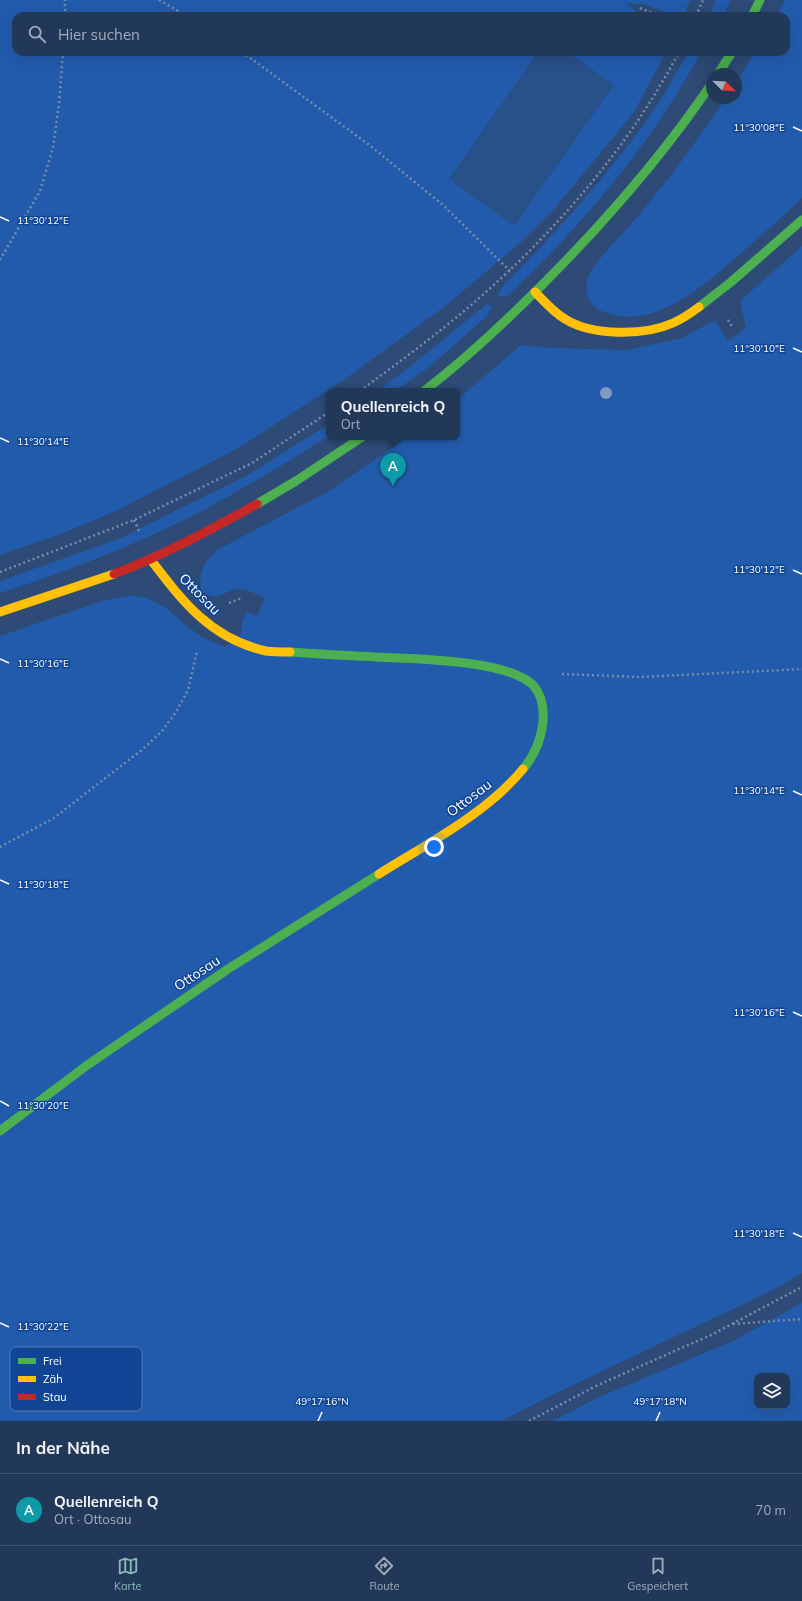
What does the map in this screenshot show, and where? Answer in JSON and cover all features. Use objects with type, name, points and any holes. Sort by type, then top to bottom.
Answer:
[{"type":"street","points":[[754,12],[760,0]]},
{"type":"street","points":[[722,68],[729,56]]},
{"type":"street","points":[[428,388],[476,349],[586,242],[663,152],[706,91]]},
{"type":"street","points":[[535,292],[552,309],[565,319],[579,326],[595,330],[617,332],[636,331],[673,323],[693,312],[802,220]]},
{"type":"street","points":[[0,612],[100,580],[151,560],[209,530],[296,481],[358,440]]},
{"type":"street","name":"Ottosau","points":[[0,1130],[86,1066],[228,969],[466,819],[496,796],[517,777],[532,757],[540,742],[544,723],[543,703],[531,684],[521,677],[509,672],[471,664],[411,658],[268,650],[245,644],[219,632],[196,614],[169,584],[151,560]]},
{"type":"path","points":[[65,0],[65,12]]},
{"type":"path","points":[[159,0],[180,12]]},
{"type":"path","points":[[698,12],[703,0]]},
{"type":"path","points":[[640,8],[650,12]]},
{"type":"path","points":[[0,260],[40,191],[53,148],[59,104],[63,56]]},
{"type":"path","points":[[247,56],[368,144],[443,205],[510,271]]},
{"type":"path","points":[[364,388],[428,341],[510,271],[566,213],[606,164],[641,117],[677,56]]},
{"type":"path","points":[[0,572],[134,520],[252,463],[326,414]]},
{"type":"path","points":[[0,847],[54,818],[143,749],[162,731],[176,712],[188,690],[197,649]]},
{"type":"path","points":[[556,674],[641,677],[802,669]]},
{"type":"path","points":[[529,1421],[598,1385],[711,1335],[802,1286]]},
{"type":"path","points":[[730,1324],[802,1319]]},
{"type":"shaded area","points":[[0,0],[690,0],[686,12],[665,12],[642,4],[626,3],[637,12],[12,12],[12,56],[535,56],[449,179],[613,85],[573,56],[664,56],[634,112],[556,207],[519,244],[444,307],[348,377],[331,388],[326,388],[326,391],[240,447],[116,511],[58,535],[0,555]]},
{"type":"shaded area","points":[[716,0],[731,0],[725,12],[711,12]]},
{"type":"shaded area","points":[[785,0],[802,0],[802,198],[723,269],[691,294],[674,304],[656,312],[637,316],[618,316],[595,308],[588,297],[586,289],[587,281],[594,266],[655,196],[722,104],[742,104],[742,73],[753,56],[790,56],[790,12],[778,12]]},
{"type":"shaded area","points":[[535,56],[573,56],[614,85],[514,226],[449,179]]},
{"type":"shaded area","points":[[687,56],[699,56],[680,89],[637,153],[588,213],[508,295],[504,297],[498,296],[501,288],[583,201],[621,155],[656,107]]},
{"type":"shaded area","points":[[802,246],[802,1273],[777,1288],[554,1394],[501,1421],[0,1421],[0,636],[102,601],[132,595],[147,598],[166,608],[189,628],[206,639],[225,647],[242,633],[242,623],[246,612],[257,616],[265,598],[250,591],[241,589],[236,589],[218,596],[207,594],[201,590],[200,583],[202,572],[210,557],[219,549],[329,491],[404,440],[460,440],[460,397],[521,345],[551,348],[627,350],[682,338],[715,320],[728,341],[746,328],[740,301]]},
{"type":"shaded area","points":[[487,304],[492,306],[487,316],[429,367],[399,388],[381,388],[407,369]]},
{"type":"shaded area","points":[[326,426],[326,438],[210,507],[145,538],[98,558],[0,593],[0,581],[121,538],[246,476]]},
{"type":"shaded area","points":[[802,1303],[802,1421],[553,1421],[599,1397],[733,1341]]},
{"type":"traffic: fast","points":[[754,12],[760,0]]},
{"type":"traffic: fast","points":[[722,68],[729,56]]},
{"type":"traffic: fast","points":[[428,388],[499,327],[541,286],[610,214],[653,163],[706,92]]},
{"type":"traffic: fast","points":[[699,307],[731,282],[802,220]]},
{"type":"traffic: fast","points":[[257,504],[296,481],[358,440]]},
{"type":"traffic: fast","points":[[290,652],[458,662],[481,665],[520,676],[533,685],[536,689],[542,702],[543,712],[543,722],[539,741],[534,753],[523,769]]},
{"type":"traffic: fast","points":[[0,1131],[86,1066],[228,969],[379,874]]},
{"type":"traffic: slow","points":[[535,292],[553,310],[565,319],[576,325],[603,331],[633,332],[661,327],[680,320],[699,307]]},
{"type":"traffic: slow","points":[[151,560],[187,604],[200,617],[229,638],[266,651],[290,652]]},
{"type":"traffic: slow","points":[[0,612],[114,574]]},
{"type":"traffic: slow","points":[[379,874],[456,827],[474,814],[492,800],[523,769]]},
{"type":"traffic: jam","points":[[114,574],[133,567],[204,533],[257,504]]},
{"type":"place","name":"Quellenreich Q","points":[[393,486]]}]
